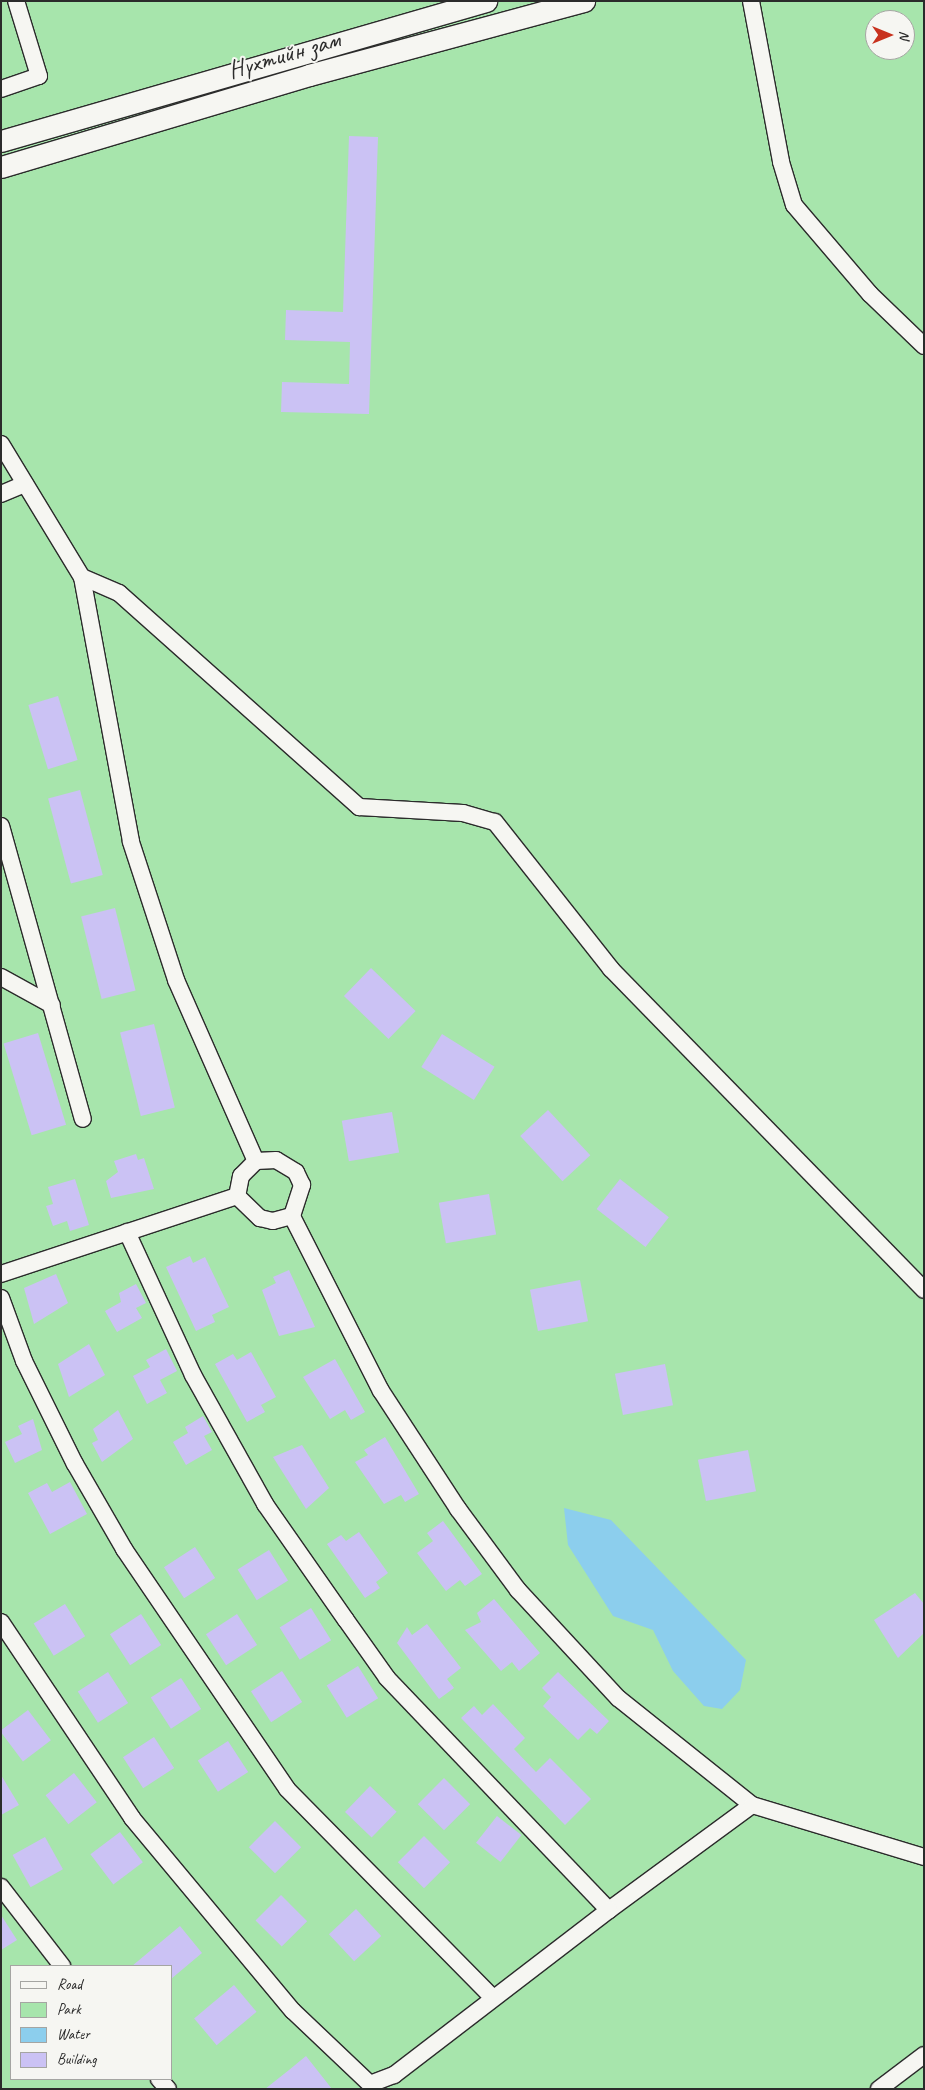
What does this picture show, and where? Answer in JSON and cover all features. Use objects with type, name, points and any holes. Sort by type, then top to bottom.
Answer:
[{"type":"main road","name":"Нүхтийн зам","points":[[1,141],[486,1]]},
{"type":"main road","name":"Нүхтийн зам","points":[[1,167],[309,75],[584,1]]},
{"type":"street","points":[[1,89],[39,76],[16,1]]},
{"type":"street","points":[[752,1],[781,162],[794,205],[870,294],[924,346]]},
{"type":"street","points":[[1,444],[82,577],[131,842],[176,980],[256,1161]]},
{"type":"street","points":[[1,494],[25,484]]},
{"type":"street","points":[[82,577],[119,593],[360,807],[463,814],[495,822],[611,969],[924,1290]]},
{"type":"street","points":[[1,826],[83,1119]]},
{"type":"street","points":[[1,978],[52,1005]]},
{"type":"street","points":[[237,1196],[241,1176],[256,1161],[276,1160],[296,1172],[302,1185],[292,1216],[381,1390],[458,1509],[518,1590],[618,1698],[752,1806],[924,1857]]},
{"type":"street","points":[[237,1196],[260,1218],[282,1220],[292,1216]]},
{"type":"street","points":[[1,1274],[237,1196]]},
{"type":"street","points":[[127,1232],[193,1375],[265,1504],[387,1678],[609,1910]]},
{"type":"street","points":[[1,1298],[24,1360],[75,1464],[124,1549],[286,1789],[493,1998]]},
{"type":"street","points":[[1,1622],[132,1818],[294,2010],[370,2084],[394,2075],[609,1910],[752,1806]]},
{"type":"street","points":[[1,1887],[61,1965]]},
{"type":"street","points":[[879,2089],[924,2055]]},
{"type":"street","points":[[159,2080],[168,2089]]},
{"type":"green space","points":[[1,1],[924,1],[924,2089],[1,2089]]},
{"type":"water","points":[[564,1508],[611,1520],[746,1660],[740,1690],[722,1709],[704,1706],[673,1671],[653,1630],[613,1616],[568,1545]]},
{"type":"building","points":[[349,136],[378,137],[369,414],[281,412],[282,382],[349,384],[350,342],[285,340],[286,310],[343,312]]},
{"type":"building","points":[[58,696],[78,760],[48,769],[28,705]]},
{"type":"building","points":[[80,790],[103,875],[71,884],[48,799]]},
{"type":"building","points":[[115,908],[136,990],[102,999],[81,916]]},
{"type":"building","points":[[371,968],[416,1011],[389,1039],[344,996]]},
{"type":"building","points":[[154,1024],[175,1107],[141,1116],[120,1032]]},
{"type":"building","points":[[38,1033],[66,1125],[32,1135],[4,1044]]},
{"type":"building","points":[[442,1034],[495,1067],[474,1100],[421,1067]]},
{"type":"building","points":[[548,1110],[590,1155],[562,1181],[520,1136]]},
{"type":"building","points":[[392,1112],[399,1152],[349,1161],[342,1121]]},
{"type":"building","points":[[136,1154],[138,1160],[144,1158],[154,1189],[111,1198],[106,1181],[118,1172],[114,1161]]},
{"type":"building","points":[[75,1179],[89,1225],[70,1231],[67,1221],[53,1226],[46,1206],[53,1204],[48,1187]]},
{"type":"building","points":[[620,1179],[669,1217],[645,1247],[597,1209]]},
{"type":"building","points":[[489,1194],[496,1234],[446,1243],[439,1203]]},
{"type":"building","points":[[190,1256],[193,1263],[205,1257],[229,1307],[212,1315],[215,1322],[196,1331],[166,1267]]},
{"type":"building","points":[[289,1270],[315,1327],[279,1336],[262,1290],[276,1283],[273,1277]]},
{"type":"building","points":[[56,1274],[68,1303],[34,1324],[24,1288]]},
{"type":"building","points":[[580,1280],[588,1321],[538,1331],[530,1290]]},
{"type":"building","points":[[136,1284],[146,1303],[136,1308],[142,1318],[117,1332],[105,1311],[121,1302],[119,1293]]},
{"type":"building","points":[[89,1344],[105,1375],[69,1397],[58,1364]]},
{"type":"building","points":[[166,1349],[177,1371],[160,1380],[167,1393],[147,1404],[133,1376],[150,1367],[146,1360]]},
{"type":"building","points":[[251,1352],[276,1397],[261,1405],[265,1412],[247,1422],[215,1364],[233,1354],[237,1360]]},
{"type":"building","points":[[335,1359],[365,1412],[351,1420],[345,1410],[330,1419],[303,1377]]},
{"type":"building","points":[[665,1364],[673,1405],[623,1415],[615,1374]]},
{"type":"building","points":[[118,1410],[133,1439],[102,1462],[92,1443],[98,1440],[93,1429]]},
{"type":"building","points":[[203,1416],[212,1432],[204,1436],[212,1450],[186,1465],[173,1442],[188,1433],[185,1427]]},
{"type":"building","points":[[33,1419],[42,1450],[15,1463],[5,1442],[22,1434],[18,1426]]},
{"type":"building","points":[[385,1437],[419,1494],[405,1502],[401,1495],[384,1504],[355,1462],[368,1455],[364,1450]]},
{"type":"building","points":[[302,1445],[329,1488],[306,1509],[273,1457]]},
{"type":"building","points":[[748,1450],[756,1491],[706,1501],[698,1460]]},
{"type":"building","points":[[70,1482],[87,1514],[50,1534],[28,1493],[47,1483],[52,1492]]},
{"type":"building","points":[[443,1521],[482,1574],[465,1586],[460,1580],[446,1591],[417,1553],[433,1541],[427,1533]]},
{"type":"building","points":[[359,1532],[388,1573],[376,1582],[380,1588],[365,1598],[327,1544],[341,1535],[346,1541]]},
{"type":"building","points":[[195,1547],[215,1578],[184,1598],[164,1567]]},
{"type":"building","points":[[269,1550],[288,1581],[257,1600],[238,1570]]},
{"type":"building","points":[[915,1593],[924,1604],[924,1633],[898,1658],[874,1620]]},
{"type":"building","points":[[494,1599],[540,1653],[519,1671],[512,1662],[501,1671],[465,1630],[481,1622],[477,1613]]},
{"type":"building","points":[[65,1604],[85,1636],[54,1656],[34,1624]]},
{"type":"building","points":[[311,1608],[331,1640],[300,1660],[280,1628]]},
{"type":"building","points":[[141,1614],[161,1645],[130,1665],[110,1634]]},
{"type":"building","points":[[237,1614],[257,1645],[226,1665],[206,1634]]},
{"type":"building","points":[[427,1624],[461,1668],[447,1679],[454,1688],[439,1699],[397,1643],[407,1627],[412,1635]]},
{"type":"building","points":[[358,1666],[378,1698],[347,1718],[327,1686]]},
{"type":"building","points":[[282,1671],[302,1702],[271,1722],[251,1691]]},
{"type":"building","points":[[108,1672],[128,1703],[98,1723],[78,1692]]},
{"type":"building","points":[[558,1672],[609,1721],[597,1734],[590,1728],[578,1740],[543,1706],[551,1697],[542,1688]]},
{"type":"building","points":[[181,1678],[201,1709],[171,1729],[151,1698]]},
{"type":"building","points":[[493,1704],[525,1738],[514,1749],[536,1772],[550,1758],[591,1799],[565,1825],[461,1718],[474,1706],[482,1715]]},
{"type":"building","points":[[28,1710],[51,1740],[23,1761],[1,1730]]},
{"type":"building","points":[[154,1737],[174,1768],[143,1788],[123,1757]]},
{"type":"building","points":[[228,1741],[248,1772],[218,1792],[198,1761]]},
{"type":"building","points":[[74,1773],[97,1802],[68,1824],[46,1795]]},
{"type":"building","points":[[1,1775],[19,1805],[1,1815]]},
{"type":"building","points":[[444,1778],[470,1804],[444,1830],[418,1804]]},
{"type":"building","points":[[370,1786],[397,1812],[372,1838],[345,1812]]},
{"type":"building","points":[[497,1816],[521,1835],[500,1862],[476,1843]]},
{"type":"building","points":[[275,1821],[301,1847],[275,1873],[249,1847]]},
{"type":"building","points":[[120,1832],[143,1862],[113,1885],[90,1854]]},
{"type":"building","points":[[424,1836],[450,1862],[424,1888],[398,1862]]},
{"type":"building","points":[[45,1837],[63,1869],[31,1887],[13,1855]]},
{"type":"building","points":[[281,1895],[307,1921],[282,1947],[256,1920]]},
{"type":"building","points":[[356,1909],[381,1936],[354,1961],[329,1934]]},
{"type":"building","points":[[1,1915],[17,1940],[1,1950]]},
{"type":"building","points":[[180,1926],[202,1953],[172,1978],[172,1965],[133,1965]]},
{"type":"building","points":[[234,1985],[256,2012],[217,2045],[194,2018]]},
{"type":"building","points":[[306,2056],[332,2089],[265,2089],[289,2070]]}]
